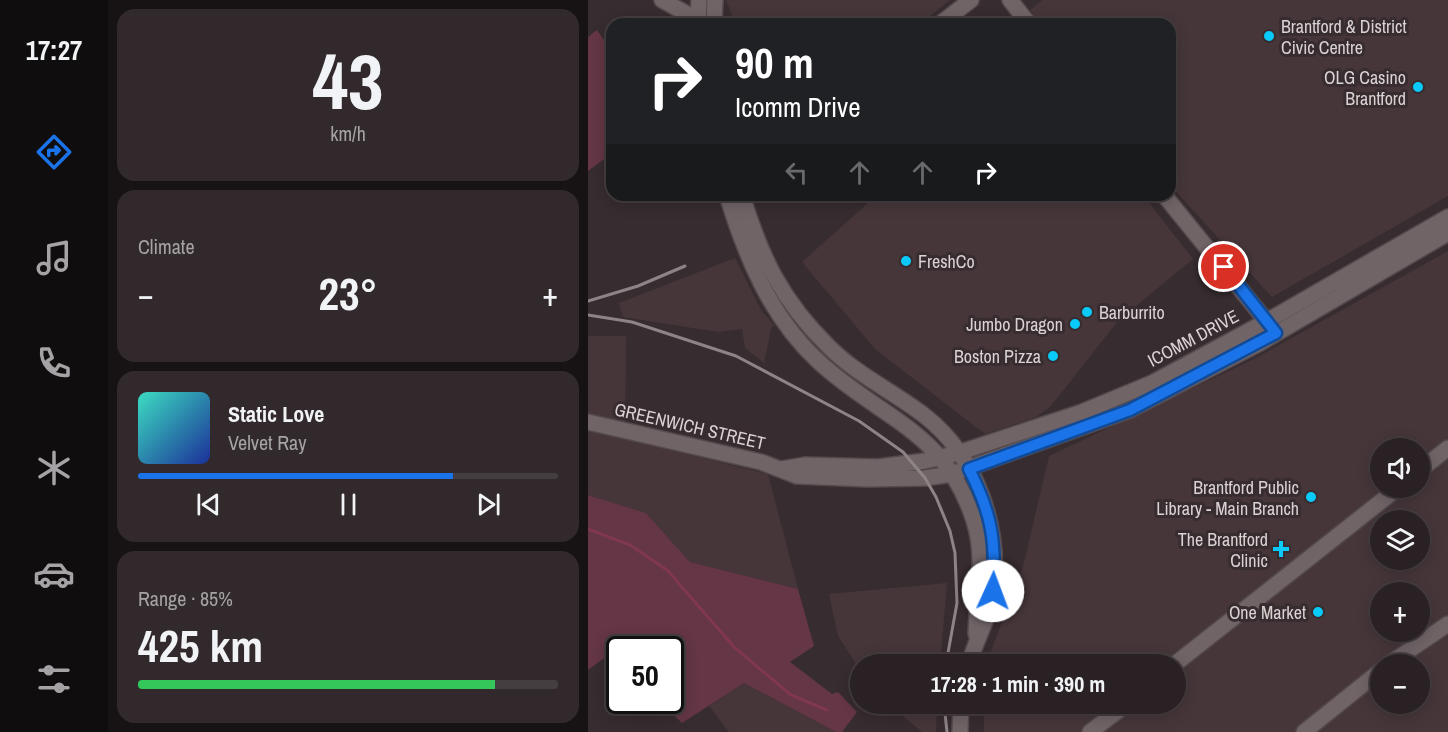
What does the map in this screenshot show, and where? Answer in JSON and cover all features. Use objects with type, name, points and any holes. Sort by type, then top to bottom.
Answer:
[{"type":"main road","points":[[662,0],[692,18]]},
{"type":"main road","points":[[699,0],[700,18]]},
{"type":"main road","points":[[714,18],[715,0]]},
{"type":"main road","points":[[948,18],[971,0]]},
{"type":"main road","points":[[1010,0],[1024,18]]},
{"type":"main road","points":[[729,201],[738,233],[754,273],[771,304],[790,329],[816,359],[837,377],[898,419],[933,448],[952,474],[967,501],[975,523],[978,541],[981,574],[976,640]]},
{"type":"main road","points":[[744,201],[768,267],[783,293],[803,318],[846,362],[927,417],[969,469],[991,520],[994,554],[993,591],[989,614],[972,654]]},
{"type":"main road","points":[[1169,201],[1271,327]]},
{"type":"main road","name":"ICOMM DRIVE","points":[[952,474],[1130,410],[1271,327],[1448,217]]},
{"type":"main road","name":"ICOMM DRIVE","points":[[940,457],[1082,412],[1142,387],[1271,327],[1448,233]]},
{"type":"main road","name":"GREENWICH STREET","points":[[588,422],[783,469],[796,476],[924,478],[952,474]]},
{"type":"main road","points":[[1430,462],[1448,448]]},
{"type":"main road","name":"GREENWICH STREET","points":[[783,469],[805,465],[878,466],[940,457]]},
{"type":"main road","points":[[1186,656],[1385,498]]},
{"type":"main road","points":[[1404,654],[1448,624]]},
{"type":"main road","points":[[1304,732],[1370,679]]},
{"type":"main road","points":[[960,732],[961,714]]},
{"type":"main road","points":[[1090,732],[1114,714]]},
{"type":"shaded area","points":[[726,0],[950,0],[928,18],[733,18]]},
{"type":"shaded area","points":[[1042,0],[1448,0],[1448,196],[1272,297],[1176,192],[1176,18],[1036,18],[1030,10]]},
{"type":"shaded area","points":[[597,30],[606,43],[606,158],[588,171],[588,37]]},
{"type":"shaded area","points":[[870,201],[1148,201],[1193,259],[1118,321],[1051,406],[1036,417],[985,434],[875,349],[802,262]]},
{"type":"shaded area","points":[[1448,251],[1448,732],[984,732],[984,714],[1186,714],[1186,654],[990,654],[1023,567],[1049,456],[1252,360]]},
{"type":"shaded area","points":[[735,258],[761,310],[774,325],[771,329],[764,363],[745,348],[742,329],[718,332],[623,317],[619,303]]},
{"type":"shaded area","points":[[588,336],[626,336],[625,439],[768,474],[798,589],[690,562],[646,513],[588,495]]},
{"type":"shaded area","points":[[588,495],[646,513],[690,562],[798,589],[814,646],[790,662],[832,694],[838,692],[850,705],[850,714],[856,714],[842,732],[836,732],[744,683],[682,723],[673,714],[684,714],[684,636],[606,636],[606,657],[588,670]]},
{"type":"shaded area","points":[[947,583],[941,654],[850,654],[838,636],[829,594]]},
{"type":"shaded area","points":[[744,683],[836,732],[729,732],[709,706]]},
{"type":"shaded area","points":[[900,714],[937,714],[936,732],[922,732]]},
{"type":"waterway","points":[[588,529],[630,545],[667,570],[735,648],[791,695],[827,710]]},
{"type":"railway","points":[[588,301],[638,286],[685,266]]},
{"type":"railway","points":[[588,315],[632,322],[736,356],[859,421],[903,452],[925,478],[936,497],[950,531],[955,553],[957,603],[948,654]]},
{"type":"railway","points":[[945,714],[947,732]]},
{"type":"place","name":"Brantford & District Civic Centre","points":[[1269,36]]},
{"type":"place","name":"OLG Casino Brantford","points":[[1418,87]]},
{"type":"place","name":"FreshCo","points":[[906,261]]},
{"type":"place","name":"Barburrito","points":[[1087,312]]},
{"type":"place","name":"Jumbo Dragon","points":[[1075,324]]},
{"type":"place","name":"Boston Pizza","points":[[1053,356]]},
{"type":"place","name":"Brantford Public Library - Main Branch","points":[[1311,497]]},
{"type":"place","name":"The Brantford Clinic","points":[[1281,549]]},
{"type":"place","name":"One Market","points":[[1318,612]]},
{"type":"route","points":[[993,591],[994,540],[991,520],[977,483],[969,469],[1130,410],[1276,333],[1224,267]]}]
